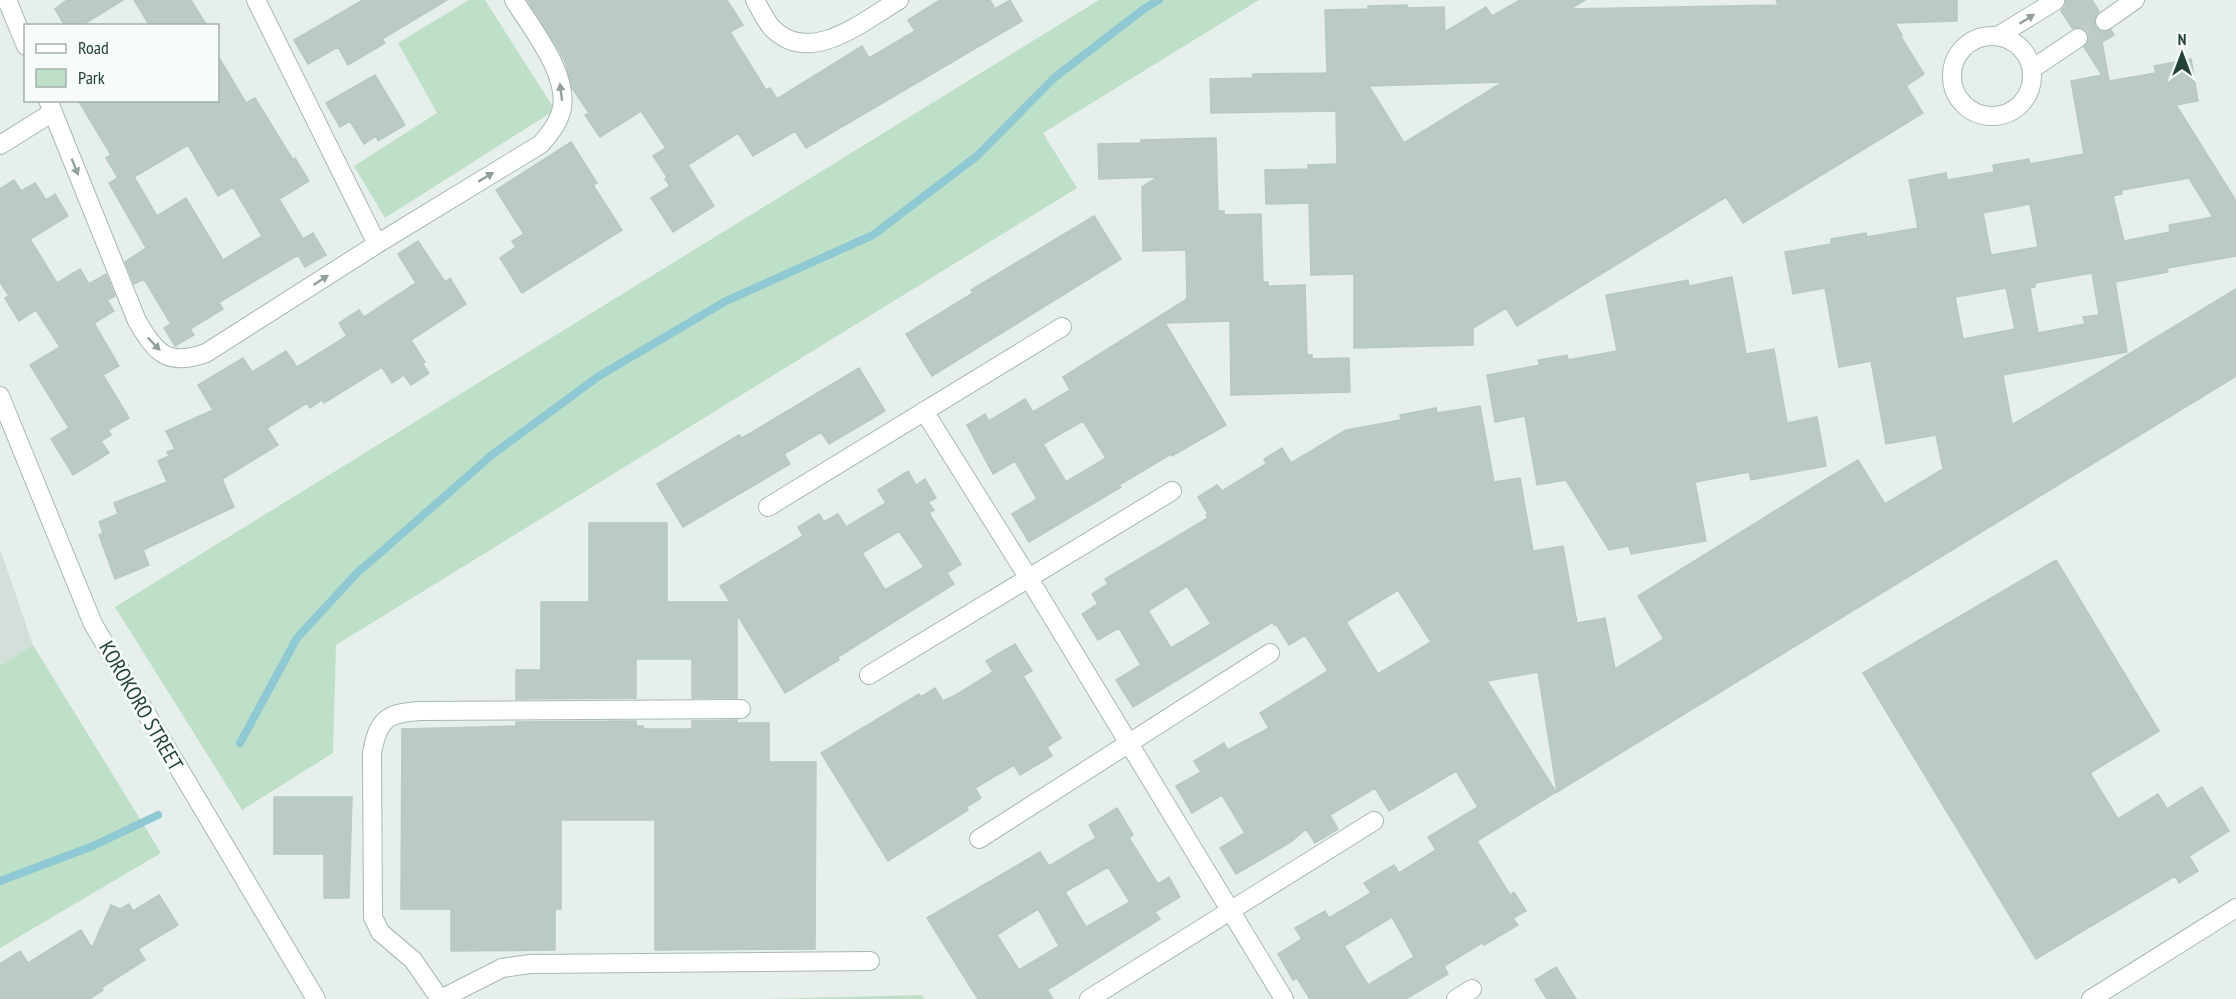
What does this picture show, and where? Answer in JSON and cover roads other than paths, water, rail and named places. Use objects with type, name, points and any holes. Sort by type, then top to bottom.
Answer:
[{"type":"street","points":[[7,0],[24,41]]},
{"type":"street","points":[[256,0],[377,244]]},
{"type":"street","points":[[0,144],[51,106],[137,321],[148,340],[164,354],[176,359],[189,359],[206,353],[377,244],[541,144],[553,131],[562,107],[562,87],[544,48],[514,0]]},
{"type":"street","points":[[755,0],[771,27],[785,38],[798,44],[817,44],[837,36],[899,0]]},
{"type":"street","points":[[2105,21],[2135,0]]},
{"type":"street","points":[[1998,36],[2055,1]]},
{"type":"street","points":[[1998,36],[2012,41],[2021,49],[2032,69],[2032,84],[2027,96],[2019,106],[2008,113],[1995,116],[1983,115],[1963,104],[1954,90],[1952,76],[1955,59],[1971,42],[1984,37],[1998,36]]},
{"type":"street","points":[[2032,69],[2078,38]]},
{"type":"street","points":[[768,507],[1062,327]]},
{"type":"street","name":"KOROKORO STREET","points":[[0,396],[93,624],[316,999]]},
{"type":"street","points":[[924,411],[1028,577],[1284,999]]},
{"type":"street","points":[[869,675],[1172,491]]},
{"type":"street","points":[[979,839],[1269,653]]},
{"type":"street","points":[[741,709],[420,711],[402,712],[384,720],[376,733],[372,753],[373,917],[380,932],[413,960],[441,999],[502,968],[530,964],[870,961]]},
{"type":"street","points":[[1089,999],[1374,821]]},
{"type":"street","points":[[2091,999],[2236,908]]},
{"type":"street","points":[[1456,999],[1472,989]]},
{"type":"waterway","points":[[240,743],[297,638],[356,574],[493,454],[599,376],[726,301],[873,235],[977,156],[1054,78],[1145,8],[1159,0]]},
{"type":"waterway","points":[[0,881],[93,846],[158,815]]},
{"type":"tunnel","points":[[2078,38],[2105,21]]}]
